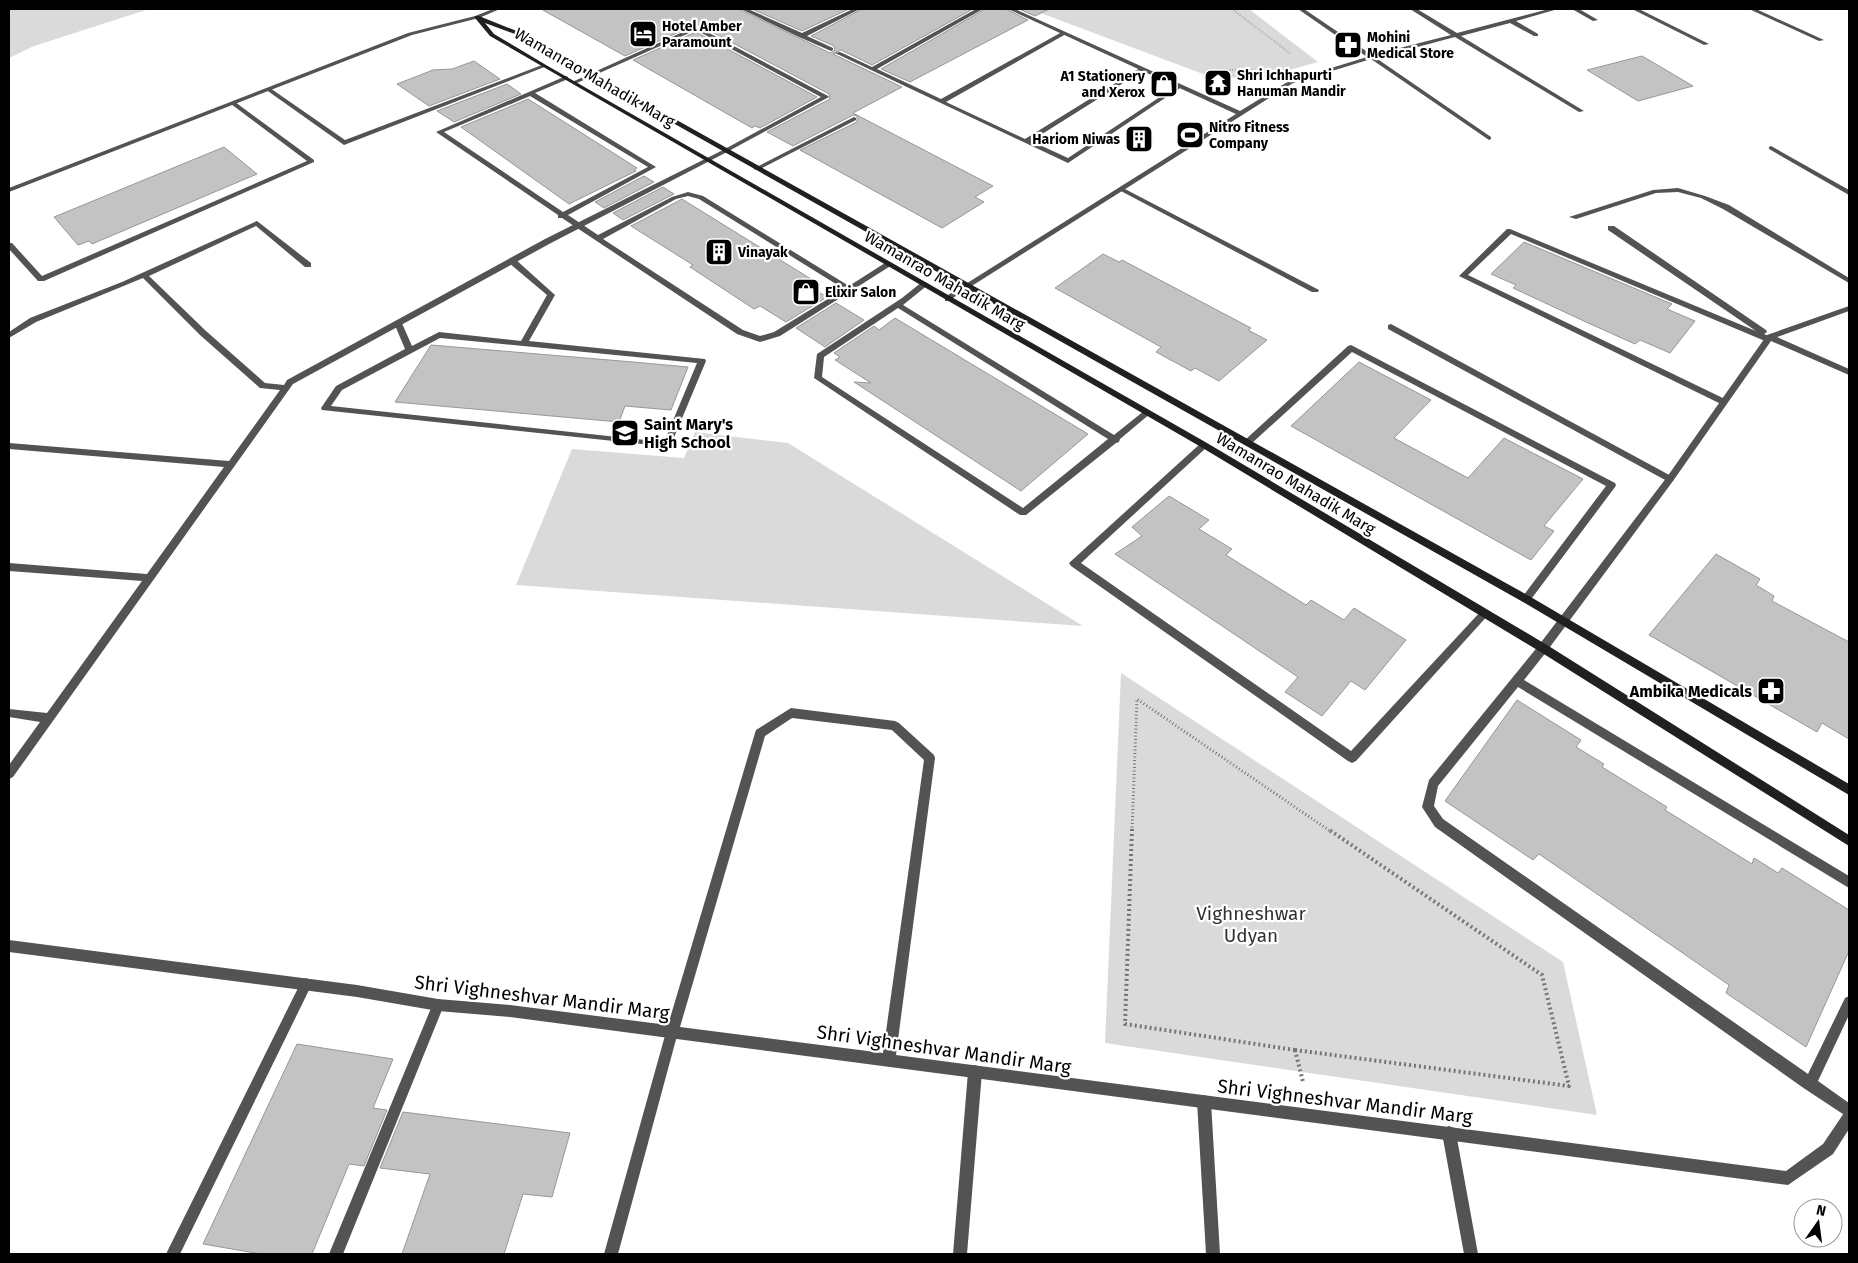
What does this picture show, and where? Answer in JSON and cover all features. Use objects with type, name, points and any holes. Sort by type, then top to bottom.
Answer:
[{"type":"street","points":[[744,9],[831,50]]},
{"type":"street","points":[[801,36],[857,9]]},
{"type":"street","points":[[873,69],[980,9]]},
{"type":"street","points":[[1011,9],[1241,114]]},
{"type":"street","points":[[1301,9],[1369,58],[1489,138]]},
{"type":"street","points":[[1413,9],[1581,112]]},
{"type":"street","points":[[948,299],[1291,82],[1369,58],[1555,9]]},
{"type":"street","points":[[1575,9],[1594,20]]},
{"type":"street","points":[[1636,9],[1706,44]]},
{"type":"street","points":[[1752,9],[1822,40]]},
{"type":"street","points":[[9,190],[410,34],[477,17],[492,10]]},
{"type":"street","name":"Wamanrao Mahadik Marg","points":[[477,17],[492,35],[544,66],[575,82],[888,265],[925,284],[1204,445],[1485,613],[1849,841]]},
{"type":"street","name":"Wamanrao Mahadik Marg","points":[[477,17],[511,30],[967,287],[1248,442],[1564,621],[1849,790]]},
{"type":"street","points":[[1512,21],[1536,35]]},
{"type":"street","points":[[9,774],[290,382],[512,261],[826,97],[696,28],[575,82]]},
{"type":"street","points":[[941,102],[1064,33]]},
{"type":"street","points":[[838,53],[1068,161],[1180,86]]},
{"type":"street","points":[[268,89],[344,143],[524,76],[544,66]]},
{"type":"street","points":[[1026,141],[1142,69]]},
{"type":"street","points":[[566,78],[439,132],[561,216],[599,238],[740,332],[760,339],[778,334],[888,265]]},
{"type":"street","points":[[532,94],[652,167],[561,216]]},
{"type":"street","points":[[9,245],[41,279],[312,161],[233,103]]},
{"type":"street","points":[[756,169],[854,119]]},
{"type":"street","points":[[1771,148],[1849,193]]},
{"type":"street","points":[[1121,189],[1315,290]]},
{"type":"street","points":[[1573,217],[1655,191],[1678,190],[1703,197],[1726,207],[1849,281]]},
{"type":"street","points":[[599,238],[674,198],[688,194],[701,197],[849,289]]},
{"type":"street","points":[[9,335],[33,320],[144,275],[257,223],[308,265]]},
{"type":"street","points":[[1611,228],[1769,338]]},
{"type":"street","points":[[1724,402],[1463,276],[1510,231],[1849,372]]},
{"type":"street","points":[[512,261],[551,295],[524,343]]},
{"type":"street","points":[[144,275],[203,333],[263,386],[286,388]]},
{"type":"street","points":[[925,284],[820,356],[818,378],[1023,513],[1116,440],[1147,413]]},
{"type":"street","points":[[897,304],[1116,440]]},
{"type":"street","points":[[1849,308],[1769,338],[1670,479],[1564,621],[1434,784],[1428,807],[1439,823],[1849,1111]]},
{"type":"street","points":[[398,323],[410,350]]},
{"type":"street","points":[[1391,326],[1670,479]]},
{"type":"street","points":[[439,335],[702,361],[667,445],[325,408],[339,388],[410,350],[439,335]]},
{"type":"street","points":[[1248,442],[1351,348],[1612,485],[1526,599]]},
{"type":"street","points":[[1204,445],[1074,563],[1352,758],[1485,613]]},
{"type":"street","points":[[9,446],[231,464]]},
{"type":"street","points":[[9,567],[150,578]]},
{"type":"street","points":[[1517,681],[1849,882]]},
{"type":"street","points":[[9,713],[48,718]]},
{"type":"street","points":[[611,1254],[672,1032],[760,733],[791,713],[895,726],[930,758],[889,1060]]},
{"type":"street","name":"Shri Vighneshvar Mandir Marg","points":[[9,946],[306,984],[438,1005],[510,1011],[1788,1178],[1828,1150],[1849,1118]]},
{"type":"street","points":[[173,1254],[306,984]]},
{"type":"street","points":[[1810,1084],[1849,1002]]},
{"type":"street","points":[[336,1254],[438,1005]]},
{"type":"street","points":[[960,1254],[975,1072]]},
{"type":"street","points":[[1204,1102],[1212,1254]]},
{"type":"street","points":[[1449,1133],[1471,1254]]},
{"type":"path","points":[[1232,9],[1298,59]]},
{"type":"path","points":[[1214,70],[1256,70],[1264,68]]},
{"type":"path","points":[[1137,699],[1542,975],[1569,1086],[1295,1050],[1125,1024],[1137,699]]},
{"type":"path","points":[[1295,1050],[1309,1115]]},
{"type":"green space","points":[[9,9],[149,9],[34,46],[9,58]]},
{"type":"green space","points":[[1030,9],[1249,9],[1318,62],[1260,78],[1211,77]]},
{"type":"green space","points":[[695,432],[788,443],[1083,626],[516,585],[572,449],[684,458]]},
{"type":"green space","name":"Vighneshwar Udyan","points":[[1121,673],[1563,962],[1597,1115],[1105,1043]]},
{"type":"building","points":[[541,9],[739,9],[830,53],[835,50],[834,46],[811,36],[862,9],[973,9],[872,65],[841,50],[833,54],[902,87],[853,113],[993,186],[975,197],[984,202],[942,228],[800,150],[857,122],[857,116],[853,115],[793,146],[767,132],[830,99],[829,94],[697,24],[625,56]]},
{"type":"building","points":[[752,9],[849,9],[802,31]]},
{"type":"building","points":[[985,9],[1006,9],[1028,20],[910,82],[881,69]]},
{"type":"building","points":[[1019,9],[1049,9],[1035,16]]},
{"type":"building","points":[[696,32],[817,97],[760,128],[755,126],[752,128],[633,60]]},
{"type":"building","points":[[1642,56],[1693,86],[1638,101],[1587,70]]},
{"type":"building","points":[[474,61],[500,79],[429,106],[397,84],[433,70],[452,69]]},
{"type":"building","points":[[507,84],[521,94],[454,122],[437,111]]},
{"type":"building","points":[[528,99],[637,168],[634,170],[636,171],[569,204],[461,127]]},
{"type":"building","points":[[224,147],[257,174],[92,244],[89,241],[78,245],[54,217]]},
{"type":"building","points":[[644,176],[654,182],[604,208],[595,202]]},
{"type":"building","points":[[663,187],[674,194],[623,220],[613,213]]},
{"type":"building","name":"Vinayak","points":[[682,199],[811,279],[804,284],[827,297],[786,322],[760,306],[754,309],[690,267],[693,265],[631,226]]},
{"type":"building","points":[[1524,242],[1672,304],[1667,309],[1695,321],[1670,353],[1640,340],[1635,344],[1586,322],[1513,288],[1516,285],[1491,274]]},
{"type":"building","points":[[1103,254],[1119,262],[1122,260],[1251,328],[1248,330],[1267,340],[1219,381],[1195,368],[1191,371],[1156,352],[1161,347],[1055,288]]},
{"type":"building","points":[[836,303],[864,320],[825,347],[796,328]]},
{"type":"building","points":[[895,318],[1088,434],[1021,491],[854,382],[871,383],[835,360],[840,357],[834,353],[874,326],[879,330]]},
{"type":"building","name":"Saint Mary's High School","points":[[431,345],[688,367],[671,410],[625,406],[619,422],[395,402]]},
{"type":"building","points":[[1359,362],[1431,400],[1394,438],[1468,478],[1504,438],[1583,479],[1544,526],[1554,531],[1531,560],[1291,426]]},
{"type":"building","points":[[1169,496],[1209,520],[1199,529],[1232,549],[1226,555],[1306,605],[1311,600],[1344,620],[1354,608],[1406,640],[1365,690],[1351,681],[1322,716],[1285,692],[1298,677],[1115,554],[1142,536],[1132,527]]},
{"type":"building","points":[[1716,554],[1760,579],[1756,585],[1774,596],[1772,601],[1849,642],[1849,739],[1822,723],[1817,732],[1649,635]]},
{"type":"building","points":[[1517,700],[1581,740],[1576,747],[1604,764],[1602,767],[1667,807],[1665,810],[1752,864],[1754,858],[1778,873],[1782,868],[1849,910],[1849,951],[1806,1047],[1726,993],[1729,985],[1539,854],[1533,860],[1445,801]]},
{"type":"building","points":[[297,1044],[393,1059],[373,1108],[387,1110],[364,1166],[349,1164],[312,1254],[261,1254],[203,1244]]},
{"type":"building","points":[[403,1112],[570,1133],[552,1197],[523,1194],[504,1254],[402,1254],[430,1174],[380,1168]]},
{"type":"place","name":"Hotel Amber Paramount","points":[[643,34]]},
{"type":"place","name":"Mohini Medical Store","points":[[1348,45]]},
{"type":"place","name":"Shri Ichhapurti Hanuman Mandir","points":[[1218,83]]},
{"type":"place","name":"A1 Stationery and Xerox","points":[[1164,84]]},
{"type":"place","name":"Nitro Fitness Company","points":[[1190,135]]},
{"type":"place","name":"Hariom Niwas","points":[[1139,139]]},
{"type":"place","name":"Vinayak","points":[[719,252]]},
{"type":"place","name":"Elixir Salon","points":[[806,292]]},
{"type":"place","name":"Saint Mary's High School","points":[[625,433]]},
{"type":"place","name":"Ambika Medicals","points":[[1771,691]]}]
